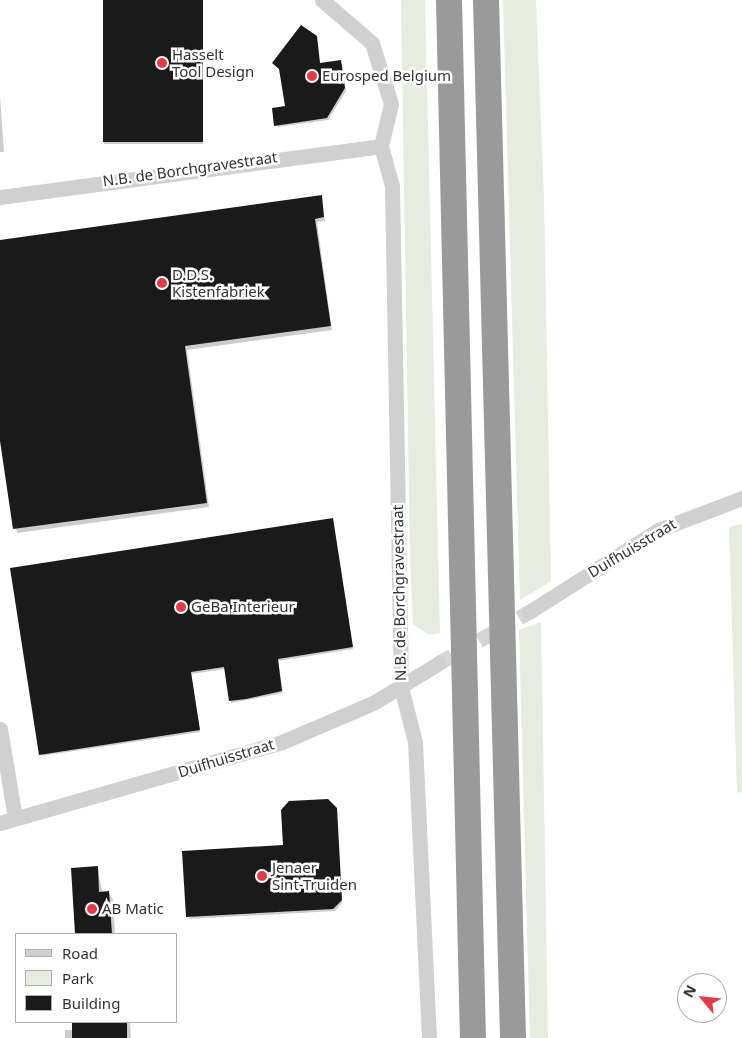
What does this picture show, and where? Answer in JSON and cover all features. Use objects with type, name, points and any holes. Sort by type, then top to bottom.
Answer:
[{"type":"highway","points":[[449,0],[473,1038]]},
{"type":"highway","points":[[486,0],[513,1038]]},
{"type":"street","name":"N.B. de Borchgravestraat","points":[[322,0],[372,43],[377,54],[391,104],[381,146],[392,186],[400,687],[415,742],[429,1038]]},
{"type":"street","name":"N.B. de Borchgravestraat","points":[[0,197],[381,146]]},
{"type":"street","name":"Duifhuisstraat","points":[[529,612],[658,530],[742,498]]},
{"type":"street","name":"Duifhuisstraat","points":[[7,821],[282,742],[374,704],[439,663]]},
{"type":"street","points":[[0,729],[7,821]]},
{"type":"green space","points":[[401,0],[425,0],[440,633],[429,635],[413,624],[410,558]]},
{"type":"green space","points":[[503,0],[536,0],[544,199],[551,581],[520,600]]},
{"type":"green space","points":[[742,524],[742,792],[737,793],[729,527]]},
{"type":"green space","points":[[541,622],[548,1038],[530,1038],[519,630]]},
{"type":"building","name":"Hasselt Tool Design","points":[[103,0],[203,0],[203,142],[103,142]]},
{"type":"building","name":"Eurosped Belgium","points":[[301,25],[317,36],[320,63],[341,60],[345,88],[327,118],[274,126],[272,108],[285,106],[279,69],[272,63]]},
{"type":"building","name":"D.D.S. Kistenfabriek","points":[[322,195],[324,217],[315,219],[331,326],[185,346],[207,503],[13,529],[0,441],[0,240]]},
{"type":"building","name":"GeBa Interieur","points":[[333,518],[353,647],[278,659],[282,691],[246,699],[229,701],[224,667],[191,672],[200,730],[39,755],[10,568]]},
{"type":"building","name":"Jenaer Sint-Truiden","points":[[328,799],[337,808],[342,900],[333,909],[186,917],[182,851],[283,845],[281,810],[289,801]]},
{"type":"building","name":"AB Matic","points":[[98,866],[99,892],[109,891],[112,933],[75,933],[71,868]]},
{"type":"building","points":[[72,1023],[127,1023],[127,1038],[72,1038]]},
{"type":"tunnel","points":[[439,663],[529,612]]},
{"type":"place","name":"Hasselt Tool Design","points":[[162,63]]},
{"type":"place","name":"Eurosped Belgium","points":[[312,76]]},
{"type":"place","name":"D.D.S. Kistenfabriek","points":[[162,283]]},
{"type":"place","name":"GeBa Interieur","points":[[181,607]]},
{"type":"place","name":"Jenaer Sint-Truiden","points":[[262,876]]},
{"type":"place","name":"AB Matic","points":[[92,909]]}]
